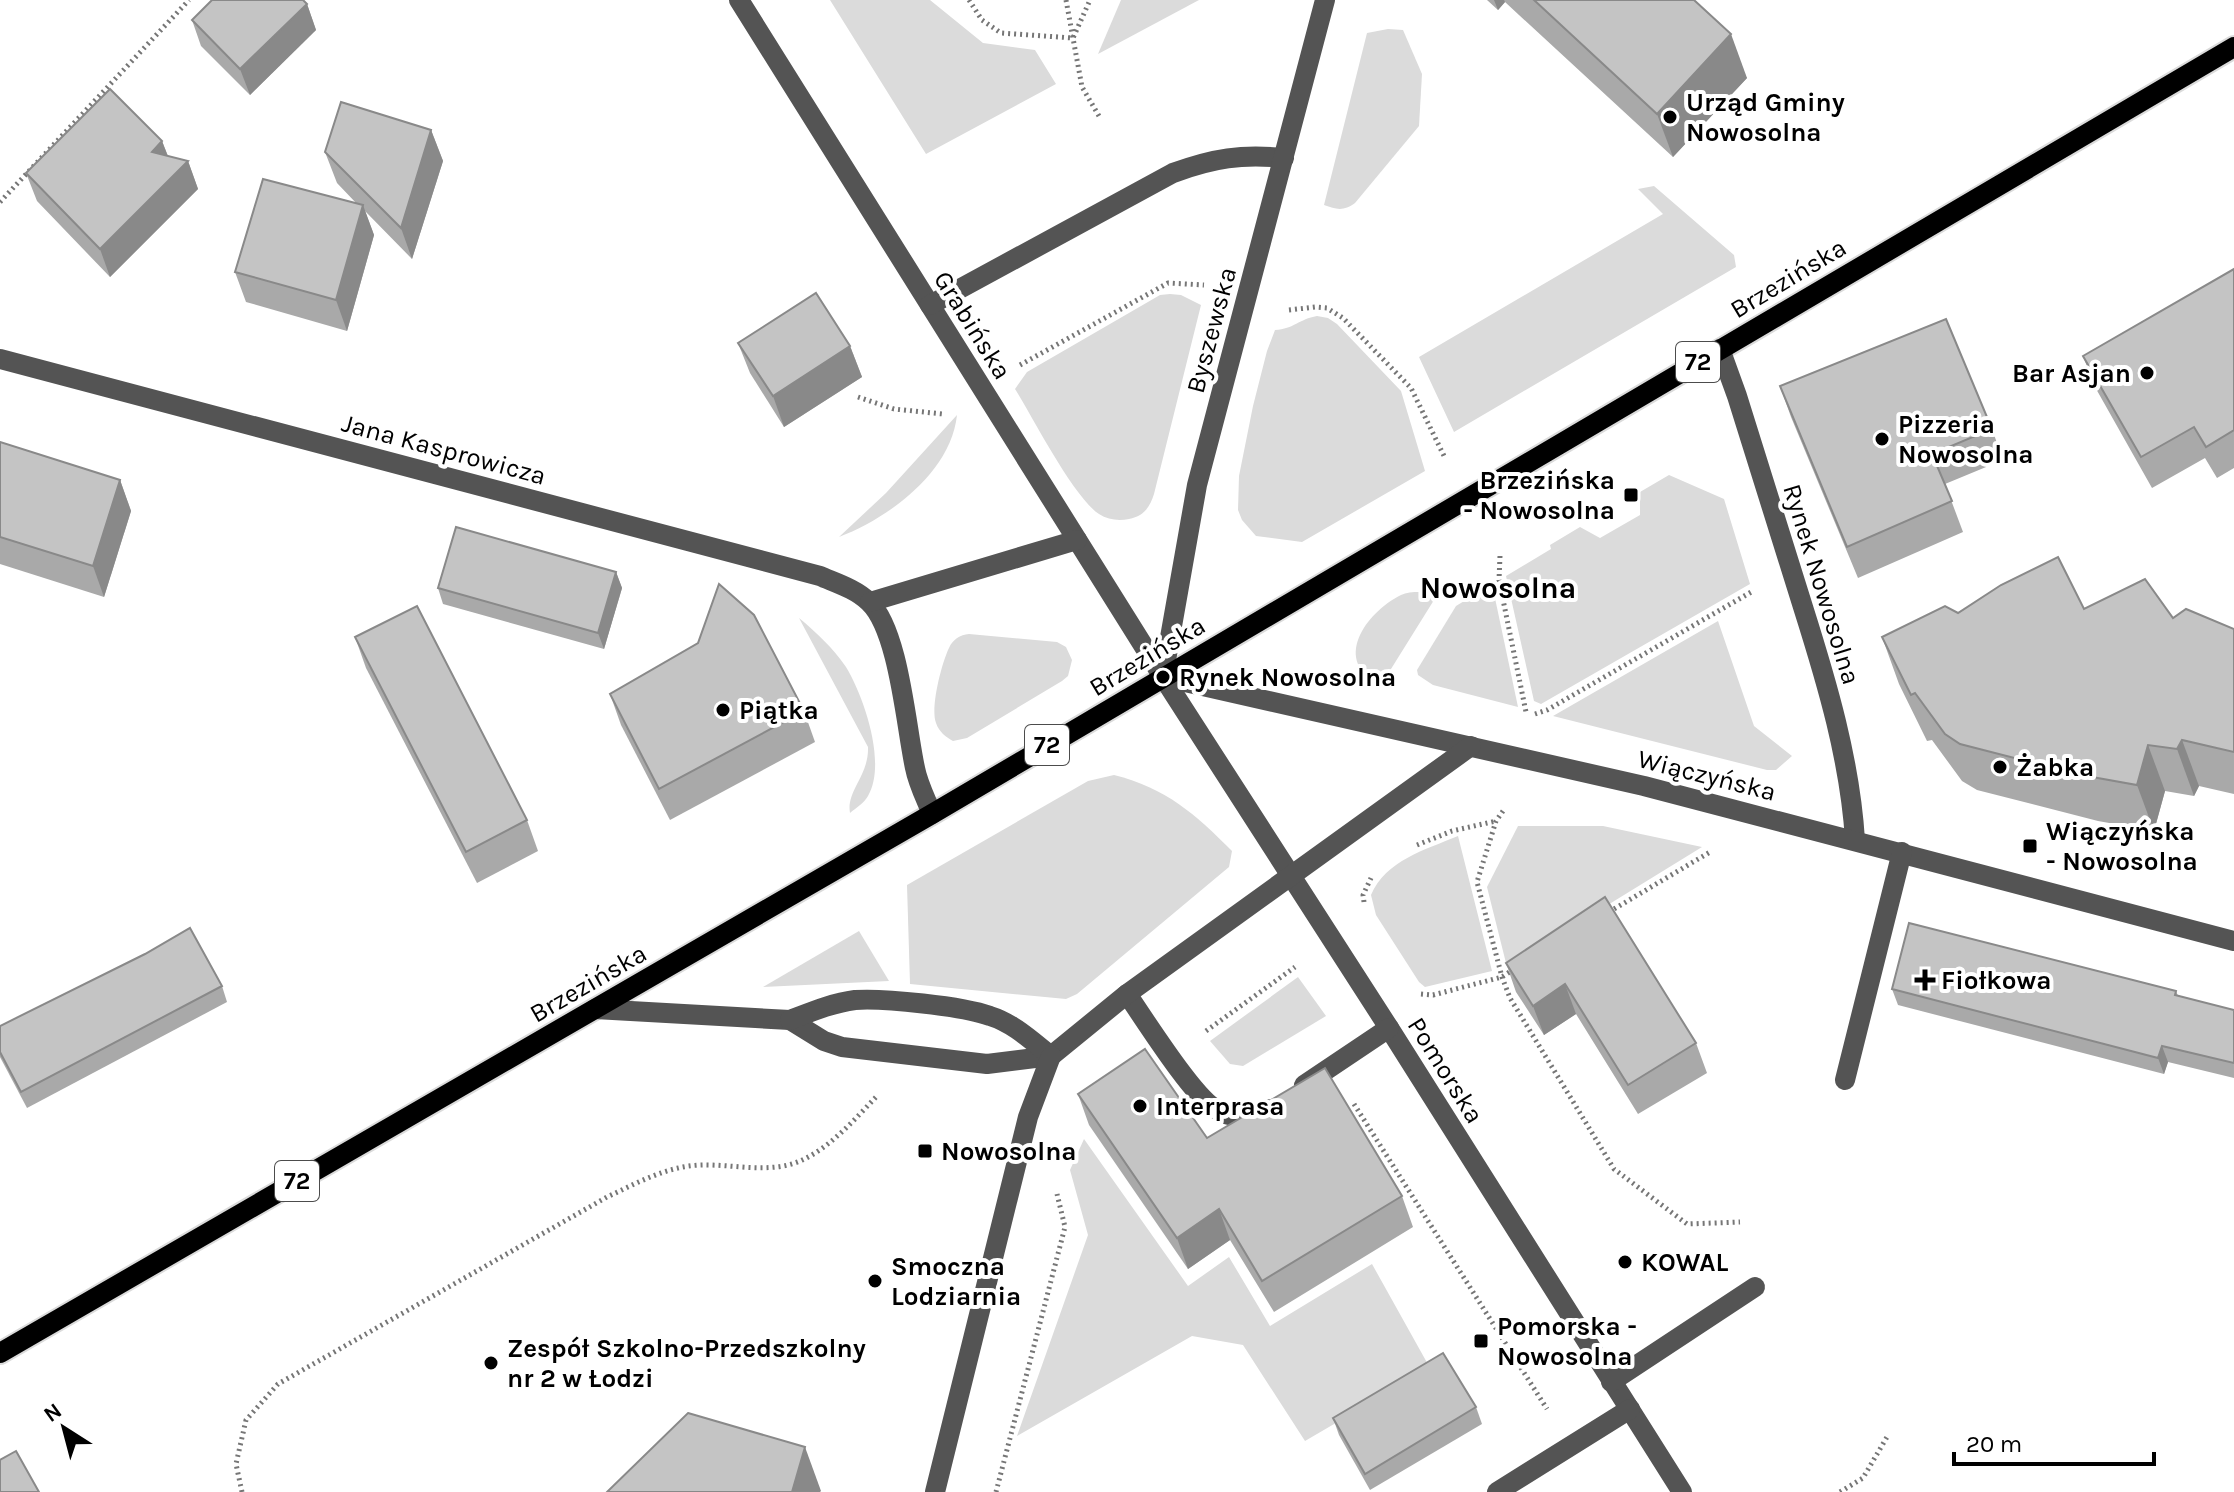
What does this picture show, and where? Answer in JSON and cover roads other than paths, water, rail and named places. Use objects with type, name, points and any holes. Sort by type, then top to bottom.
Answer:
[{"type":"main road","name":"Brzezińska","points":[[0,1353],[932,814],[2234,47]]},
{"type":"street","name":"Grabińska","points":[[739,0],[1163,677]]},
{"type":"street","name":"Byszewska","points":[[1163,677],[1197,485],[1325,0]]},
{"type":"street","points":[[930,305],[1173,173],[1210,160],[1247,155],[1284,158]]},
{"type":"street","name":"Rynek Nowosolna","points":[[1720,349],[1831,701],[1852,801],[1855,840]]},
{"type":"street","name":"Jana Kasprowicza","points":[[0,359],[820,576],[870,602]]},
{"type":"street","points":[[932,814],[916,772],[897,669],[880,619],[870,602],[1077,540]]},
{"type":"street","name":"Wiączyńska","points":[[1163,677],[1644,786],[2234,941]]},
{"type":"street","name":"Pomorska","points":[[1163,677],[1682,1492]]},
{"type":"street","points":[[935,1492],[1028,1117],[1051,1056],[1127,994],[1471,746]]},
{"type":"street","points":[[1845,1080],[1902,852]]},
{"type":"street","points":[[1127,994],[1194,1087],[1214,1108],[1238,1117],[1259,1115],[1389,1028]]},
{"type":"street","points":[[595,1009],[790,1020],[827,1006],[855,1000],[898,1002],[990,1016],[1013,1027],[1051,1056]]},
{"type":"street","points":[[790,1020],[824,1041],[842,1047],[987,1064],[1051,1056]]},
{"type":"street","points":[[1611,1382],[1755,1287]]},
{"type":"street","points":[[1497,1492],[1630,1409]]},
{"type":"place","name":"Urząd Gminy Nowosolna","points":[[1670,117]]},
{"type":"place","name":"Bar Asjan","points":[[2147,373]]},
{"type":"place","name":"Pizzeria Nowosolna","points":[[1882,439]]},
{"type":"place","name":"Brzezińska - Nowosolna","points":[[1631,495]]},
{"type":"place","name":"Rynek Nowosolna","points":[[1163,677]]},
{"type":"place","name":"Piątka","points":[[723,710]]},
{"type":"place","name":"Żabka","points":[[2000,767]]},
{"type":"place","name":"Wiączyńska - Nowosolna","points":[[2030,846]]},
{"type":"place","name":"Fiołkowa","points":[[1925,980]]},
{"type":"place","name":"Interprasa","points":[[1140,1106]]},
{"type":"place","name":"Nowosolna","points":[[925,1151]]},
{"type":"place","name":"KOWAL","points":[[1625,1262]]},
{"type":"place","name":"Smoczna Lodziarnia","points":[[875,1281]]},
{"type":"place","name":"Pomorska - Nowosolna","points":[[1481,1341]]},
{"type":"place","name":"Zespół Szkolno-Przedszkolny nr 2 w Łodzi","points":[[491,1363]]},
{"type":"district","name":"Nowosolna","points":[[1498,588]]}]
